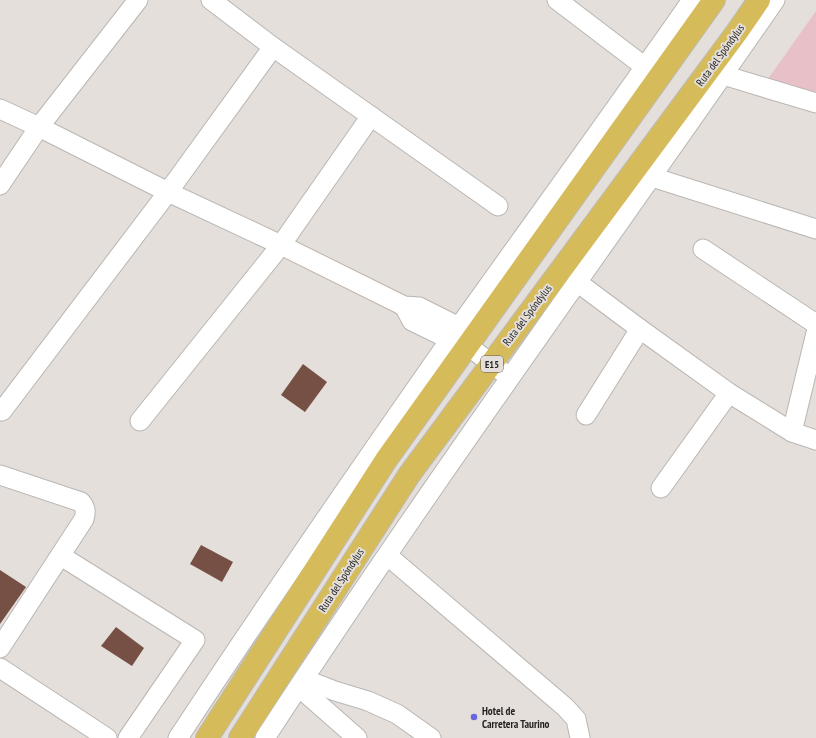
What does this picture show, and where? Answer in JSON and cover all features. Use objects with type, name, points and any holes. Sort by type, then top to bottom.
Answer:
[{"type":"highway","name":"E15","points":[[207,738],[386,460],[459,338],[714,0]]},
{"type":"highway","name":"Ruta del Spóndylus","points":[[240,738],[409,475],[728,45],[759,0]]},
{"type":"street","points":[[0,185],[39,127],[138,0]]},
{"type":"street","points":[[211,0],[273,47],[498,206]]},
{"type":"street","points":[[558,0],[645,67]]},
{"type":"street","points":[[178,738],[279,587],[459,338],[692,0]]},
{"type":"street","points":[[266,738],[301,683],[510,377],[775,0]]},
{"type":"street","points":[[2,411],[168,192],[273,47]]},
{"type":"street","points":[[723,75],[816,103]]},
{"type":"street","points":[[0,109],[404,306],[412,320],[459,338],[491,364],[510,377]]},
{"type":"street","points":[[140,421],[281,245],[371,116]]},
{"type":"street","points":[[652,176],[816,229]]},
{"type":"street","points":[[703,249],[816,324]]},
{"type":"street","points":[[577,282],[729,393],[792,432],[816,440]]},
{"type":"street","points":[[586,415],[640,329]]},
{"type":"street","points":[[792,432],[816,333]]},
{"type":"street","points":[[661,488],[729,393]]},
{"type":"street","points":[[0,475],[81,502],[85,507],[84,519],[0,648]]},
{"type":"street","points":[[61,556],[195,640],[128,738]]},
{"type":"street","points":[[388,556],[565,707],[576,719],[580,738]]},
{"type":"street","points":[[0,668],[107,738]]},
{"type":"street","points":[[301,683],[357,738]]},
{"type":"street","points":[[301,683],[368,701],[396,714],[432,738]]},
{"type":"shaded area","points":[[816,11],[816,113],[756,96]]},
{"type":"building","points":[[303,364],[327,382],[305,412],[281,395]]},
{"type":"building","points":[[201,545],[233,562],[222,582],[190,564]]},
{"type":"building","points":[[0,570],[26,587],[0,624]]},
{"type":"building","points":[[116,627],[144,648],[132,666],[101,646]]},
{"type":"place","name":"Hotel de Carretera Taurino","points":[[474,717]]}]
